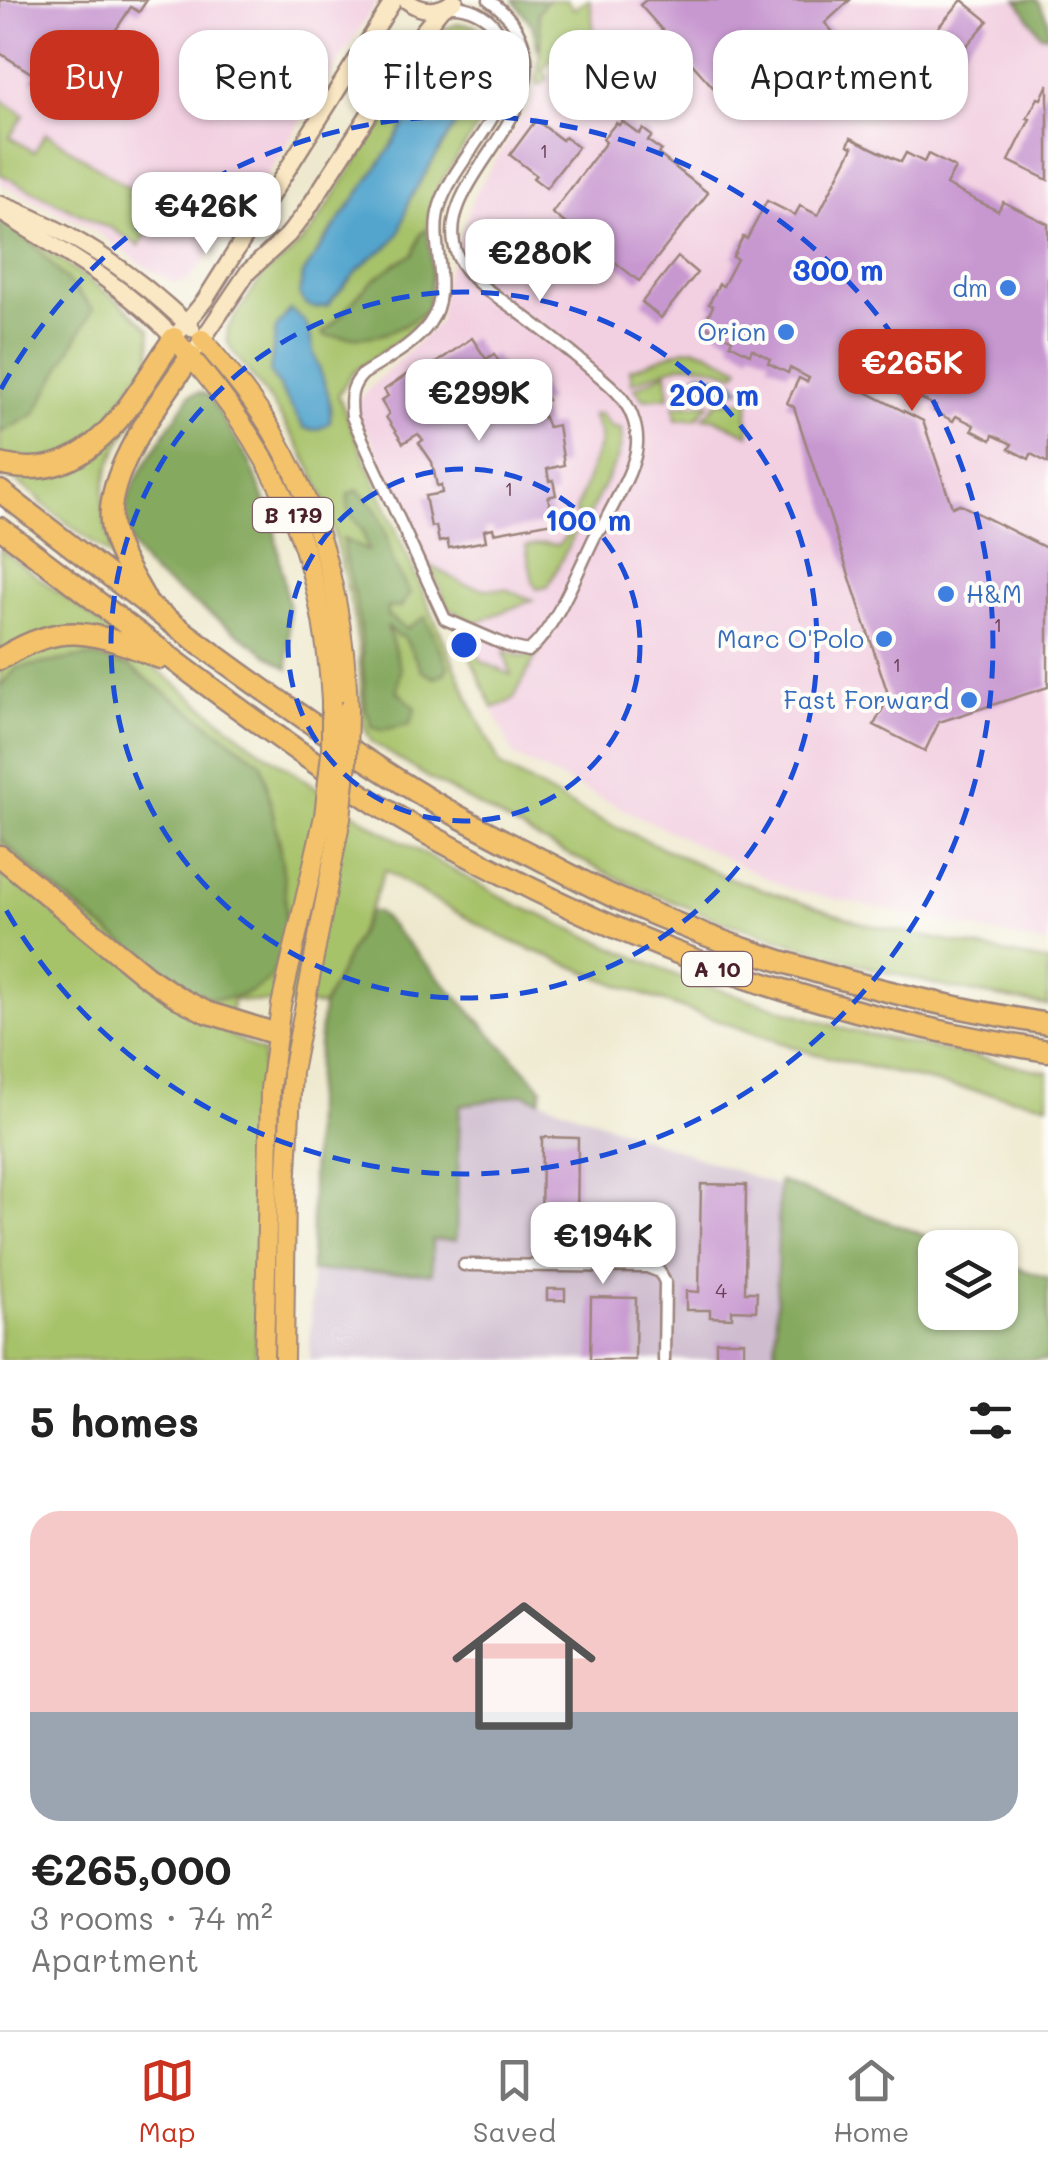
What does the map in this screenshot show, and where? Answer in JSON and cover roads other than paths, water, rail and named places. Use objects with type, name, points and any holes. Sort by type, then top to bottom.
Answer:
[{"type":"highway","points":[[0,464],[18,467],[64,462],[105,437],[180,330]]},
{"type":"highway","points":[[148,605],[116,545],[110,520],[112,491],[140,434],[196,347]]},
{"type":"highway","name":"A 10","points":[[0,492],[282,704],[426,798],[619,899],[708,936],[816,972],[892,993],[1048,1024]]},
{"type":"highway","name":"A 10","points":[[0,528],[268,730],[381,806],[488,866],[605,924],[702,964],[790,994],[887,1020],[1048,1052]]},
{"type":"highway","points":[[0,659],[24,644],[80,634],[106,637],[185,668]]},
{"type":"highway","points":[[0,856],[146,976],[179,998],[206,1012],[287,1035]]},
{"type":"main road","name":"B 179","points":[[180,330],[196,347],[219,389],[247,427],[288,503],[308,554],[340,705],[331,753],[333,817],[281,1004],[292,1072],[284,1360]]},
{"type":"main road","name":"B 179","points":[[264,1360],[270,1088],[287,1035]]},
{"type":"street","points":[[180,330],[205,300],[394,0]]},
{"type":"street","points":[[406,0],[420,9],[447,5],[468,8],[492,23],[507,47],[511,69],[502,99],[439,206],[436,228],[441,288],[437,308],[411,344],[356,380],[352,387],[352,417],[445,619],[528,651],[547,630],[602,528],[638,442],[621,396],[570,352],[485,289],[458,257],[453,232],[456,210],[520,101],[526,78],[523,41],[511,20],[489,0]]},
{"type":"street","points":[[196,347],[248,272],[304,215],[420,35],[447,5]]},
{"type":"street","points":[[0,204],[91,248],[153,293],[180,330]]},
{"type":"street","points":[[0,212],[60,247],[180,330]]},
{"type":"street","points":[[464,1265],[647,1267],[660,1272],[665,1282],[664,1360]]},
{"type":"water","points":[[408,120],[458,120],[409,200],[400,232],[388,247],[357,271],[327,306],[314,308],[306,304],[299,295],[303,274]]},
{"type":"water","points":[[290,310],[308,327],[328,392],[330,422],[318,429],[304,428],[270,372],[276,328]]},
{"type":"water","points":[[700,371],[736,382],[741,389],[700,392]]},
{"type":"place","name":"dm","points":[[1008,288]]},
{"type":"place","name":"Orion","points":[[786,332]]},
{"type":"place","name":"H&M","points":[[946,594]]},
{"type":"place","name":"Marc O'Polo","points":[[884,639]]},
{"type":"place","name":"Fast Forward","points":[[969,700]]}]
